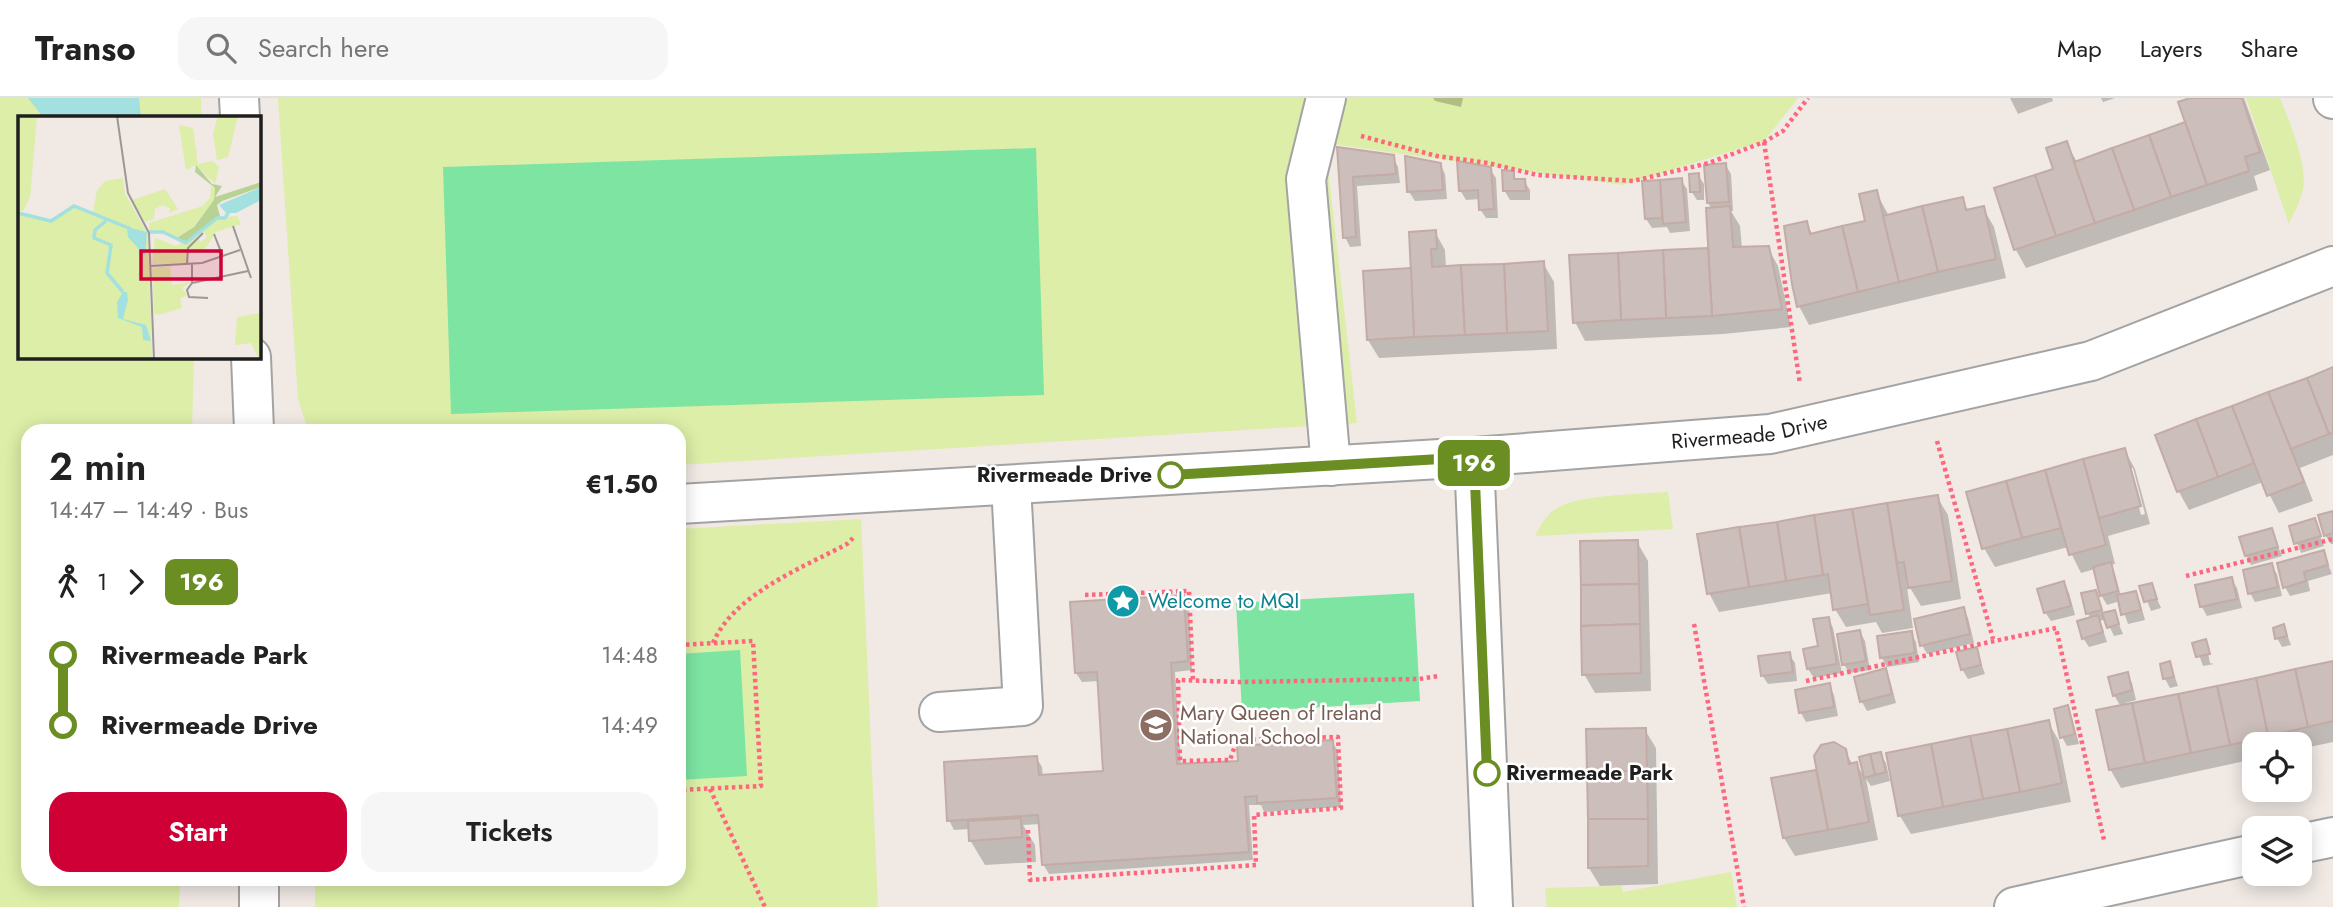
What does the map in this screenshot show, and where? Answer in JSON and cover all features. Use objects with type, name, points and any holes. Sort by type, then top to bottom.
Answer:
[{"type":"street","points":[[239,98],[240,116]]},
{"type":"street","points":[[1323,112],[1306,179],[1332,466]]},
{"type":"street","name":"Rivermeade Drive","points":[[686,504],[1474,457],[1770,433],[2091,361],[2333,266]]},
{"type":"street","points":[[251,359],[254,424]]},
{"type":"street","points":[[1474,457],[1493,907]]},
{"type":"street","points":[[939,712],[1023,706],[1011,485]]},
{"type":"street","points":[[2312,841],[2333,837]]},
{"type":"street","points":[[2014,907],[2242,857]]},
{"type":"street","points":[[258,907],[259,886]]},
{"type":"path","points":[[1323,112],[1437,156],[1488,163],[1537,175],[1633,181],[1709,163],[1764,142],[1783,131],[1808,98]]},
{"type":"path","points":[[1764,142],[1800,390]]},
{"type":"path","points":[[1936,440],[1993,639]]},
{"type":"path","points":[[713,643],[721,625],[764,587],[847,544],[861,530]]},
{"type":"path","points":[[2186,576],[2333,539]]},
{"type":"path","points":[[1085,595],[1189,592],[1193,681]]},
{"type":"path","points":[[1695,624],[1744,907]]},
{"type":"path","points":[[1806,681],[1993,639],[2056,628],[2104,840]]},
{"type":"path","points":[[686,645],[753,641],[761,786],[686,790]]},
{"type":"path","points":[[1028,830],[1030,880],[1255,865],[1254,815],[1341,807],[1338,737],[1237,740],[1230,760],[1180,761],[1178,680],[1419,679],[1439,676]]},
{"type":"path","points":[[710,789],[765,907]]},
{"type":"green space","points":[[0,98],[201,98],[201,116],[18,116],[18,359],[194,359],[192,424],[21,424],[21,886],[180,886],[179,907],[0,907]]},
{"type":"green space","points":[[278,98],[1798,98],[1764,141],[1623,185],[1325,143],[1357,423],[686,465],[686,424],[306,424],[298,399]]},
{"type":"green space","points":[[2246,98],[2280,98],[2293,132],[2301,158],[2304,183],[2289,224]]},
{"type":"green space","points":[[1036,148],[1044,395],[451,414],[443,167]]},
{"type":"green space","points":[[1668,492],[1673,529],[1535,536],[1551,513],[1569,503],[1611,496]]},
{"type":"green space","points":[[861,519],[878,907],[315,907],[315,886],[686,886],[686,529]]},
{"type":"green space","points":[[1414,593],[1420,701],[1242,712],[1236,603]]},
{"type":"green space","points":[[740,650],[747,776],[686,780],[686,654]]},
{"type":"green space","points":[[1731,872],[1737,907],[1547,907],[1545,888],[1621,886],[1623,892]]},
{"type":"water","points":[[28,98],[139,98],[141,116],[42,116]]},
{"type":"building","points":[[2190,98],[2242,98],[2260,152],[2245,157],[2249,171],[2207,185],[2178,102]]},
{"type":"building","points":[[2185,122],[2207,185],[2171,197],[2149,135]]},
{"type":"building","points":[[2149,135],[2171,197],[2134,210],[2112,148]]},
{"type":"building","points":[[2067,141],[2095,223],[2056,236],[2035,175],[2053,169],[2046,148]]},
{"type":"building","points":[[1337,147],[1394,155],[1396,174],[1353,177],[1356,237],[1343,238]]},
{"type":"building","points":[[2112,148],[2134,210],[2095,223],[2074,162]]},
{"type":"building","points":[[1405,156],[1441,163],[1443,190],[1407,192]]},
{"type":"building","points":[[1457,161],[1491,167],[1494,209],[1479,210],[1478,190],[1459,191]]},
{"type":"building","points":[[1726,163],[1729,202],[1707,203],[1704,165]]},
{"type":"building","points":[[1502,170],[1514,171],[1514,179],[1525,179],[1526,191],[1503,191]]},
{"type":"building","points":[[1699,173],[1700,192],[1690,192],[1689,174]]},
{"type":"building","points":[[2035,175],[2056,236],[2014,250],[1994,188]]},
{"type":"building","points":[[1682,178],[1686,222],[1663,224],[1660,180]]},
{"type":"building","points":[[1660,180],[1662,218],[1645,219],[1642,181]]},
{"type":"building","points":[[1877,190],[1899,282],[1858,292],[1842,226],[1865,221],[1859,194]]},
{"type":"building","points":[[1963,197],[1966,210],[1984,206],[1996,259],[1938,272],[1922,206]]},
{"type":"building","points":[[1730,206],[1733,247],[1769,246],[1782,309],[1712,316],[1706,208]]},
{"type":"building","points":[[1922,206],[1938,272],[1899,282],[1883,216]]},
{"type":"building","points":[[1807,221],[1810,234],[1842,226],[1858,292],[1797,307],[1784,226]]},
{"type":"building","points":[[1436,230],[1437,249],[1431,249],[1432,267],[1461,265],[1465,335],[1414,337],[1409,232]]},
{"type":"building","points":[[1708,248],[1712,316],[1666,318],[1663,250]]},
{"type":"building","points":[[1663,250],[1666,318],[1621,320],[1618,253]]},
{"type":"building","points":[[1618,253],[1621,320],[1573,323],[1569,255]]},
{"type":"building","points":[[1544,261],[1548,331],[1507,333],[1504,264]]},
{"type":"building","points":[[1504,264],[1507,333],[1465,335],[1461,265]]},
{"type":"building","points":[[1411,268],[1414,337],[1367,340],[1363,271]]},
{"type":"building","points":[[2333,367],[2333,433],[2329,434],[2307,378]]},
{"type":"building","points":[[2307,378],[2329,434],[2291,449],[2268,392]]},
{"type":"building","points":[[2268,392],[2304,482],[2267,496],[2232,406]]},
{"type":"building","points":[[2232,406],[2254,463],[2218,477],[2196,419]]},
{"type":"building","points":[[2196,419],[2218,477],[2177,492],[2155,435]]},
{"type":"building","points":[[2125,448],[2141,506],[2099,518],[2083,459]]},
{"type":"building","points":[[2083,459],[2106,545],[2069,555],[2045,470]]},
{"type":"building","points":[[2045,470],[2061,528],[2022,538],[2006,481]]},
{"type":"building","points":[[2006,481],[2022,538],[1982,549],[1966,492]]},
{"type":"building","points":[[1938,495],[1952,581],[1908,588],[1904,562],[1897,563],[1887,503]]},
{"type":"building","points":[[1887,503],[1904,610],[1870,615],[1852,509]]},
{"type":"building","points":[[1852,509],[1868,604],[1833,610],[1828,574],[1823,575],[1814,515]]},
{"type":"building","points":[[2333,511],[2333,533],[2324,536],[2318,515]]},
{"type":"building","points":[[1814,515],[1823,575],[1786,581],[1777,522]]},
{"type":"building","points":[[2315,518],[2321,536],[2294,544],[2289,526]]},
{"type":"building","points":[[1777,522],[1786,581],[1749,587],[1739,527]]},
{"type":"building","points":[[1739,527],[1749,587],[1707,594],[1697,534]]},
{"type":"building","points":[[2272,528],[2278,547],[2245,556],[2239,537]]},
{"type":"building","points":[[1638,540],[1639,584],[1581,585],[1580,541]]},
{"type":"building","points":[[2324,550],[2328,565],[2304,572],[2306,581],[2283,588],[2277,563]]},
{"type":"building","points":[[2111,562],[2118,591],[2100,596],[2093,567]]},
{"type":"building","points":[[2272,563],[2278,587],[2248,594],[2243,570]]},
{"type":"building","points":[[2232,577],[2237,599],[2200,607],[2195,585]]},
{"type":"building","points":[[2064,581],[2071,606],[2044,613],[2037,589]]},
{"type":"building","points":[[2152,583],[2157,599],[2144,602],[2139,586]]},
{"type":"building","points":[[1639,584],[1640,624],[1581,626],[1581,585]]},
{"type":"building","points":[[2096,590],[2102,610],[2086,614],[2081,593]]},
{"type":"building","points":[[2136,591],[2141,610],[2121,615],[2117,595]]},
{"type":"building","points":[[1184,595],[1188,661],[1171,663],[1177,764],[1238,761],[1237,746],[1333,740],[1337,798],[1257,803],[1257,796],[1245,797],[1249,852],[1042,865],[1038,815],[947,821],[944,762],[1037,756],[1039,775],[1103,771],[1097,672],[1075,673],[1070,602]]},
{"type":"building","points":[[1964,607],[1970,634],[1920,646],[1914,619]]},
{"type":"building","points":[[2115,610],[2119,624],[2107,628],[2102,613]]},
{"type":"building","points":[[2098,615],[2103,632],[2082,639],[2077,621]]},
{"type":"building","points":[[1829,617],[1837,664],[1807,669],[1803,649],[1818,646],[1813,619]]},
{"type":"building","points":[[1640,624],[1641,673],[1582,675],[1581,626]]},
{"type":"building","points":[[2284,624],[2287,636],[2275,639],[2273,628]]},
{"type":"building","points":[[1860,630],[1866,661],[1842,665],[1837,634]]},
{"type":"building","points":[[1912,631],[1915,653],[1880,658],[1877,636]]},
{"type":"building","points":[[2206,639],[2210,654],[2196,657],[2192,643]]},
{"type":"building","points":[[1977,647],[1981,665],[1961,670],[1956,652]]},
{"type":"building","points":[[1790,652],[1793,672],[1761,676],[1758,656]]},
{"type":"building","points":[[2170,661],[2174,677],[2163,679],[2160,664]]},
{"type":"building","points":[[2333,661],[2333,721],[2308,727],[2295,669]]},
{"type":"building","points":[[1886,668],[1892,694],[1860,702],[1854,677]]},
{"type":"building","points":[[2295,669],[2308,727],[2286,732],[2267,732],[2256,678]]},
{"type":"building","points":[[2128,672],[2132,690],[2113,696],[2108,677]]},
{"type":"building","points":[[2256,678],[2267,732],[2242,732],[2242,742],[2230,745],[2217,686]]},
{"type":"building","points":[[1830,683],[1834,707],[1799,713],[1795,690]]},
{"type":"building","points":[[2217,686],[2230,745],[2191,753],[2178,694]]},
{"type":"building","points":[[2178,694],[2191,753],[2145,763],[2132,703]]},
{"type":"building","points":[[2132,703],[2145,763],[2109,770],[2096,710]]},
{"type":"building","points":[[2068,705],[2075,734],[2060,738],[2054,709]]},
{"type":"building","points":[[2049,720],[2062,783],[2020,792],[2007,729]]},
{"type":"building","points":[[1646,728],[1647,771],[1587,771],[1586,729]]},
{"type":"building","points":[[2007,729],[2020,792],[1983,799],[1970,736]]},
{"type":"building","points":[[1970,736],[1983,799],[1943,807],[1931,744]]},
{"type":"building","points":[[1834,742],[1846,749],[1849,764],[1857,762],[1869,822],[1828,830],[1814,756],[1821,745]]},
{"type":"building","points":[[1931,744],[1943,807],[1898,816],[1886,753]]},
{"type":"building","points":[[1881,752],[1886,772],[1875,775],[1870,754]]},
{"type":"building","points":[[1870,754],[1875,775],[1864,778],[1859,757]]},
{"type":"building","points":[[1816,770],[1828,830],[1783,838],[1771,778]]},
{"type":"building","points":[[1587,771],[1647,771],[1648,819],[1588,819]]},
{"type":"building","points":[[1021,818],[1022,837],[969,841],[968,821]]},
{"type":"building","points":[[1588,819],[1648,819],[1648,866],[1588,868]]},
{"type":"bus line","name":"196","points":[[1171,475],[1474,457],[1487,773]]},
{"type":"place","name":"Rivermeade Drive","points":[[1171,475]]},
{"type":"place","name":"Welcome to MQI","points":[[1123,601]]},
{"type":"place","name":"Mary Queen of Ireland National School","points":[[1156,725]]},
{"type":"place","name":"Rivermeade Park","points":[[1487,773]]}]
